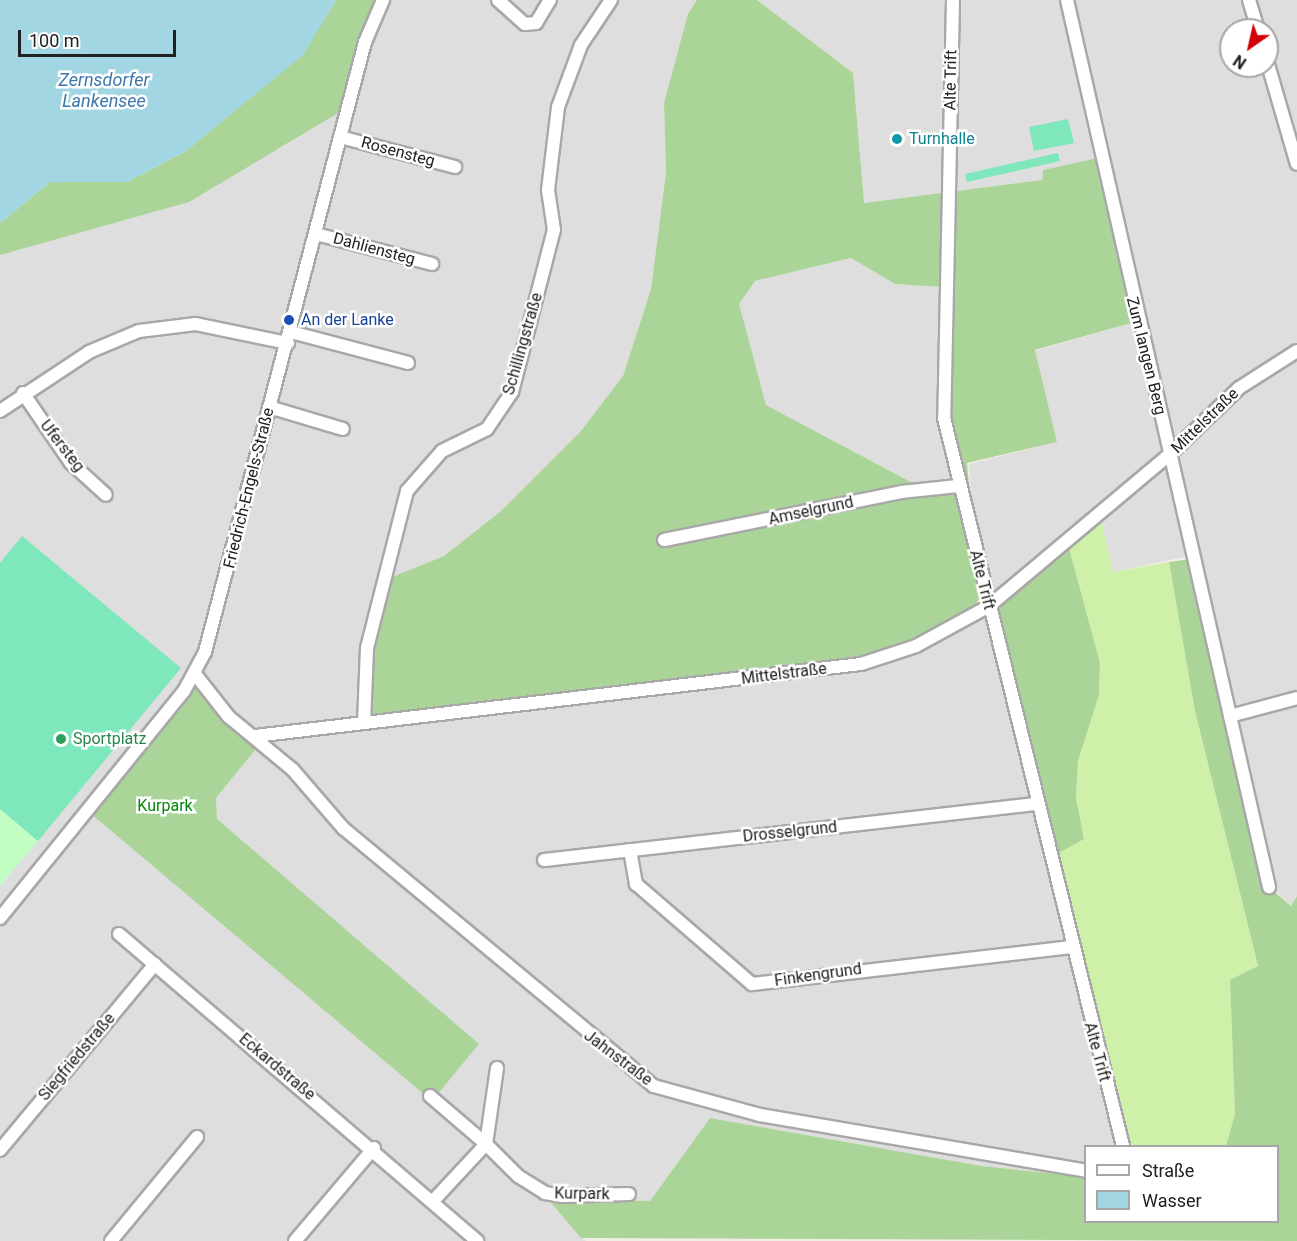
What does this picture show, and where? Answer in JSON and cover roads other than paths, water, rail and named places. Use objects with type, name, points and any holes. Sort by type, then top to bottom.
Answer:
[{"type":"street","name":"Friedrich-Engels-Straße","points":[[0,918],[195,674],[213,630],[364,42],[383,0]]},
{"type":"street","points":[[498,0],[525,24],[536,23],[550,0]]},
{"type":"street","name":"Schillingstraße","points":[[364,723],[367,648],[407,491],[442,451],[487,429],[512,392],[554,230],[548,190],[558,107],[582,45],[611,0]]},
{"type":"street","name":"Alte Trift","points":[[953,0],[944,418],[958,486],[1070,947],[1123,1145]]},
{"type":"street","name":"Zum langen Berg","points":[[1066,0],[1269,887]]},
{"type":"street","points":[[1249,0],[1254,18]]},
{"type":"street","points":[[1272,78],[1297,164]]},
{"type":"street","name":"Rosensteg","points":[[340,137],[455,167]]},
{"type":"street","name":"Dahliensteg","points":[[316,234],[432,264]]},
{"type":"street","points":[[0,411],[23,393],[88,351],[158,327],[220,326],[289,337],[408,363]]},
{"type":"street","name":"Mittelstraße","points":[[255,736],[861,664],[916,646],[989,606],[1170,454],[1239,388],[1297,351]]},
{"type":"street","name":"Ufersteg","points":[[23,393],[71,463],[106,495]]},
{"type":"street","points":[[269,407],[343,429]]},
{"type":"street","name":"Amselgrund","points":[[664,540],[901,492],[958,486]]},
{"type":"street","points":[[195,674],[229,717],[255,736]]},
{"type":"street","points":[[1230,716],[1297,698]]},
{"type":"street","name":"Jahnstraße","points":[[255,736],[343,828],[654,1086],[760,1115],[1084,1172]]},
{"type":"street","name":"Drosselgrund","points":[[544,860],[1036,804]]},
{"type":"street","name":"Finkengrund","points":[[630,850],[636,884],[752,984],[1070,947]]},
{"type":"street","name":"Eckardstraße","points":[[119,934],[374,1148],[477,1241]]},
{"type":"street","name":"Siegfriedstraße","points":[[0,1150],[155,964]]},
{"type":"street","points":[[433,1201],[486,1143],[497,1068]]},
{"type":"street","points":[[430,1096],[486,1143]]},
{"type":"street","points":[[111,1241],[197,1137]]},
{"type":"street","name":"Kurpark","points":[[486,1143],[545,1193],[629,1194]]},
{"type":"street","points":[[295,1241],[374,1148]]},
{"type":"water","name":"Zernsdorfer Lankensee","points":[[0,0],[336,0],[303,55],[186,151],[127,182],[50,182],[0,223]]},
{"type":"place","name":"Turnhalle","points":[[897,139]]},
{"type":"place","name":"An der Lanke","points":[[289,320]]},
{"type":"place","name":"Sportplatz","points":[[61,739]]}]
